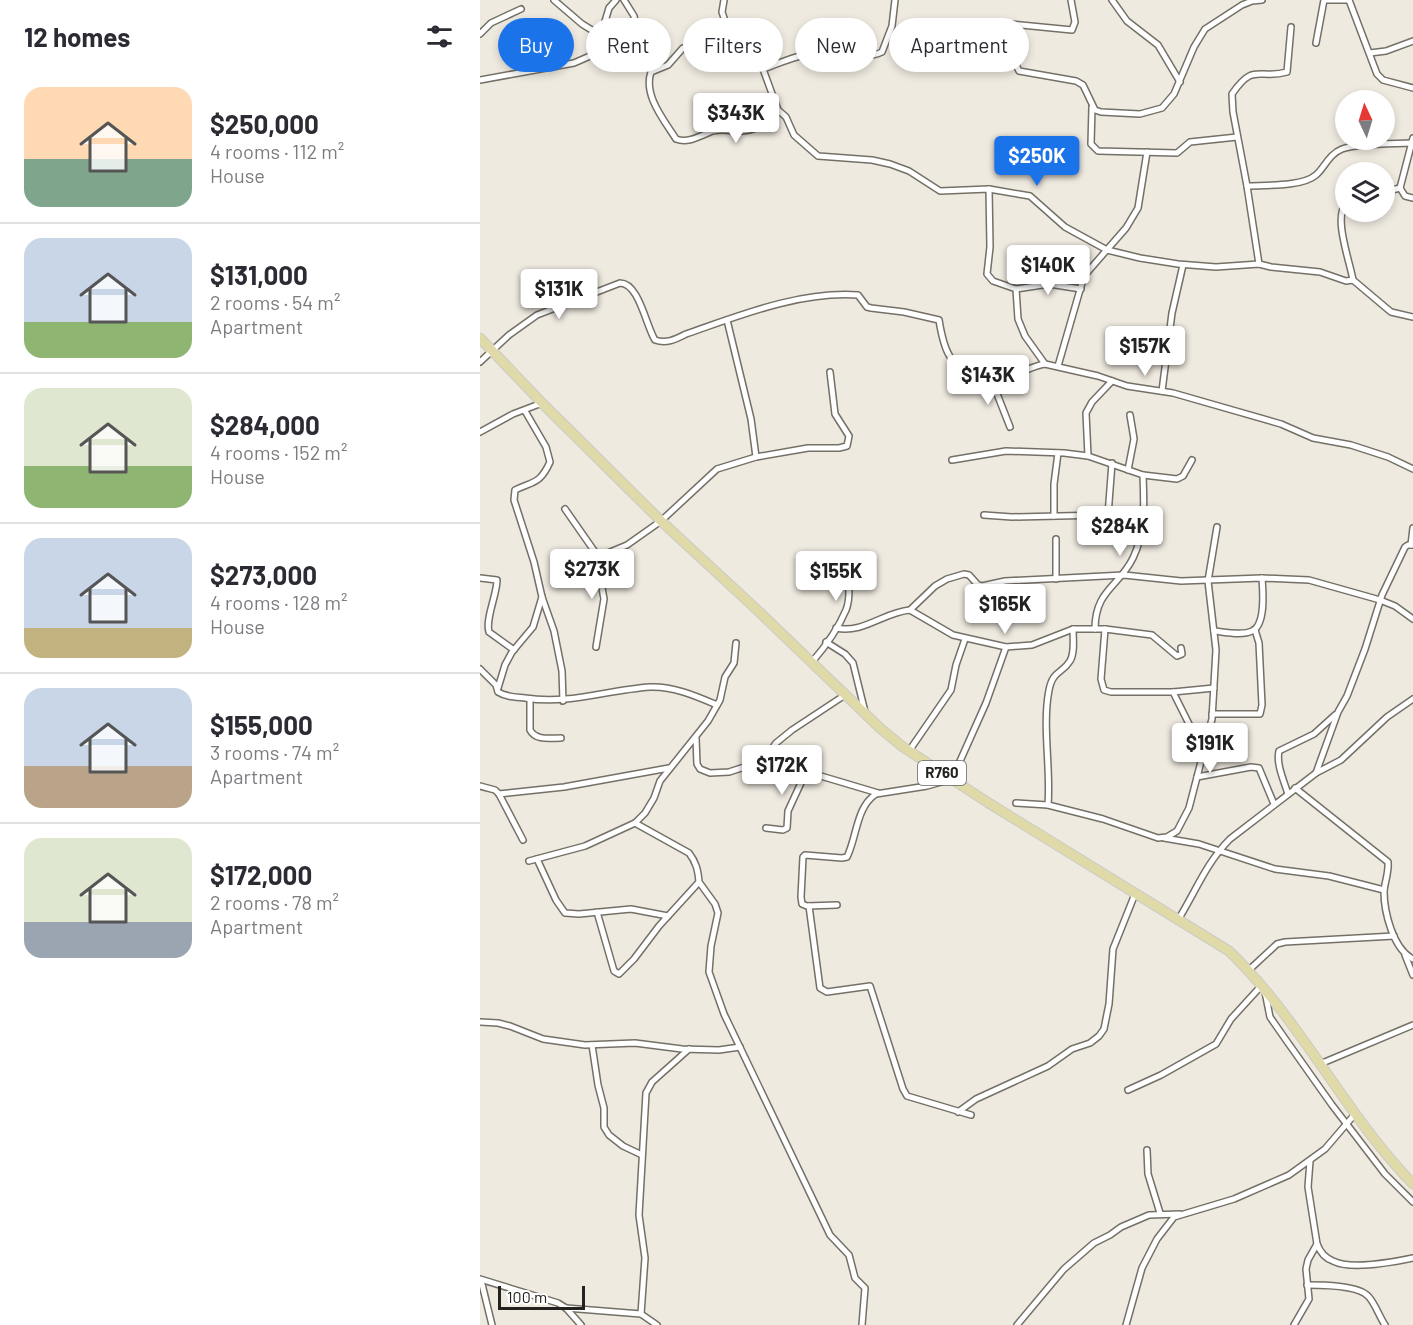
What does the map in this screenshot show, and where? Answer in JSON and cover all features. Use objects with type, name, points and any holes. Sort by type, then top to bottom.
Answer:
[{"type":"main road","name":"R760","points":[[480,338],[661,521],[812,662],[866,716],[909,751],[952,780],[1228,951],[1249,970],[1394,1165],[1413,1184]]},
{"type":"street","points":[[554,0],[586,26]]},
{"type":"street","points":[[606,18],[609,8],[616,0]]},
{"type":"street","points":[[624,0],[634,18]]},
{"type":"street","points":[[724,0],[722,12],[724,18]]},
{"type":"street","points":[[783,63],[813,53],[878,54],[884,49],[892,26],[895,0]]},
{"type":"street","points":[[1029,26],[1072,30],[1075,22],[1071,0]]},
{"type":"street","points":[[1112,0],[1127,21],[1158,45],[1180,82]]},
{"type":"street","points":[[1025,72],[1076,81],[1083,85],[1095,110],[1101,112],[1140,114],[1150,112],[1162,108],[1174,94],[1194,46],[1205,29],[1242,5],[1262,0]]},
{"type":"street","points":[[1316,43],[1324,0],[1349,0],[1379,78],[1413,88]]},
{"type":"street","points":[[480,34],[491,23],[521,9]]},
{"type":"street","points":[[1259,264],[1233,112],[1232,94],[1247,76],[1287,72],[1291,27]]},
{"type":"street","points":[[1370,53],[1386,51],[1413,41]]},
{"type":"street","points":[[683,48],[668,65],[651,72],[649,78],[650,93],[676,139],[687,141],[715,131],[736,132],[754,129],[765,124],[778,110]]},
{"type":"street","points":[[480,80],[574,63],[586,58]]},
{"type":"street","points":[[764,72],[778,110],[786,117],[794,135],[818,156],[872,160],[890,164],[909,171],[940,191],[989,189],[1030,196],[1065,227],[1107,250],[1140,258],[1183,265],[1216,267],[1259,264],[1320,272],[1353,280]]},
{"type":"street","points":[[1092,105],[1091,144],[1098,151],[1177,153],[1190,142],[1237,137]]},
{"type":"street","points":[[1247,186],[1290,184],[1311,178],[1332,155],[1347,148],[1412,141],[1400,188],[1401,193],[1413,198]]},
{"type":"street","points":[[1058,366],[1084,276],[1126,228],[1138,208],[1147,152]]},
{"type":"street","points":[[1395,189],[1400,188]]},
{"type":"street","points":[[989,189],[990,246],[987,274],[993,281],[1016,289],[1049,284],[1081,290]]},
{"type":"street","points":[[1341,222],[1353,280],[1391,312],[1411,317],[1413,309]]},
{"type":"street","points":[[1162,391],[1172,312],[1183,265]]},
{"type":"street","points":[[480,362],[508,335],[537,315],[625,283],[632,288],[637,297],[647,326],[655,340],[661,342],[789,301],[836,294],[858,296],[867,307],[939,320],[945,349],[960,368],[970,372],[1005,377],[1046,364],[1058,366],[1127,386],[1162,391],[1281,424],[1313,438],[1351,445],[1388,457],[1413,469]]},
{"type":"street","points":[[1016,289],[1018,319],[1025,336],[1046,364]]},
{"type":"street","points":[[727,320],[752,419],[756,457]]},
{"type":"street","points":[[600,555],[627,545],[661,521],[717,469],[756,457],[808,448],[847,446],[849,436],[835,414],[830,372]]},
{"type":"street","points":[[990,376],[1010,427]]},
{"type":"street","points":[[1088,456],[1086,413],[1092,402],[1112,381]]},
{"type":"street","points":[[480,432],[513,414],[542,403]]},
{"type":"street","points":[[525,411],[550,456],[550,462],[541,478],[532,484],[517,488],[514,500],[554,631],[562,671],[563,701]]},
{"type":"street","points":[[1128,470],[1134,439],[1130,415]]},
{"type":"street","points":[[952,460],[1006,451],[1058,453],[1088,456],[1143,475],[1177,479],[1183,476],[1192,460]]},
{"type":"street","points":[[1054,516],[1054,484],[1058,453]]},
{"type":"street","points":[[1108,515],[1112,463]]},
{"type":"street","points":[[1095,629],[1095,615],[1099,602],[1113,584],[1124,575],[1141,540],[1145,514],[1143,475]]},
{"type":"street","points":[[565,509],[595,552],[600,555]]},
{"type":"street","points":[[984,515],[1012,517],[1145,514]]},
{"type":"street","points":[[1162,838],[1177,831],[1189,808],[1212,714],[1216,650],[1209,581],[1217,527]]},
{"type":"street","points":[[1316,773],[1338,712],[1347,696],[1365,649],[1380,600],[1403,550],[1408,545],[1412,545],[1413,528]]},
{"type":"street","points":[[1056,539],[1056,579]]},
{"type":"street","points":[[596,646],[604,599],[600,555]]},
{"type":"street","points":[[812,662],[836,628],[846,609],[849,576],[857,566],[866,561]]},
{"type":"street","points":[[836,628],[855,629],[910,610],[935,586],[960,575],[969,575],[978,585],[982,586],[1005,581],[1124,575],[1159,580],[1209,581],[1262,578],[1310,580],[1380,600],[1395,606],[1413,619]]},
{"type":"street","points":[[480,578],[494,578],[498,583],[487,628],[489,632],[514,650]]},
{"type":"street","points":[[1214,631],[1249,633],[1255,630],[1259,624],[1263,605],[1262,578]]},
{"type":"street","points":[[498,692],[500,676],[514,650],[533,627],[542,597]]},
{"type":"street","points":[[910,610],[945,632],[965,639],[1006,647],[1032,645],[1073,629],[1105,629],[1152,635],[1177,656],[1182,654],[1181,648]]},
{"type":"street","points":[[1048,806],[1049,691],[1053,678],[1070,661],[1073,629]]},
{"type":"street","points":[[1105,629],[1101,665],[1101,686],[1104,690],[1173,692],[1214,688]]},
{"type":"street","points":[[1212,714],[1260,714],[1262,705],[1259,643],[1255,630]]},
{"type":"street","points":[[909,751],[951,690],[965,639]]},
{"type":"street","points":[[826,642],[845,654],[853,663],[866,716]]},
{"type":"street","points":[[529,861],[585,846],[635,823],[645,813],[660,781],[708,721],[717,705],[725,677],[735,663],[736,643]]},
{"type":"street","points":[[837,905],[802,904],[803,857],[808,855],[847,857],[866,803],[870,798],[952,780],[986,703],[1006,647]]},
{"type":"street","points":[[480,669],[496,685],[498,692],[505,696],[546,702],[563,701],[651,687],[670,689],[717,705]]},
{"type":"street","points":[[1173,692],[1204,750]]},
{"type":"street","points":[[695,736],[697,764],[700,769],[710,773],[729,772],[763,761],[776,743],[792,730],[845,695]]},
{"type":"street","points":[[530,699],[532,734],[538,737],[561,738]]},
{"type":"street","points":[[1178,920],[1203,872],[1219,850],[1295,788],[1316,773],[1341,760],[1387,717],[1413,699]]},
{"type":"street","points":[[1288,794],[1279,764],[1279,751],[1314,734],[1338,712]]},
{"type":"street","points":[[1197,777],[1251,766],[1259,768],[1274,804]]},
{"type":"street","points":[[499,794],[564,787],[669,768]]},
{"type":"street","points":[[794,768],[880,794]]},
{"type":"street","points":[[766,828],[783,830],[787,828],[788,811],[806,772]]},
{"type":"street","points":[[480,786],[495,790],[499,794],[523,840]]},
{"type":"street","points":[[1295,788],[1387,861],[1389,867],[1384,890],[1388,918],[1413,975]]},
{"type":"street","points":[[1016,803],[1048,806],[1103,819],[1162,838],[1219,850],[1275,869],[1329,876],[1384,890]]},
{"type":"street","points":[[635,823],[689,853],[698,871],[699,882],[715,904],[718,913],[709,962],[712,984],[723,1014],[830,1236],[849,1255],[855,1278],[865,1288],[862,1325]]},
{"type":"street","points":[[537,859],[563,911],[572,914],[631,909],[668,916]]},
{"type":"street","points":[[597,912],[614,971],[618,974],[634,959],[699,882]]},
{"type":"street","points":[[958,1112],[976,1099],[1048,1066],[1072,1049],[1090,1043],[1099,1036],[1104,1029],[1109,1004],[1113,949],[1135,894]]},
{"type":"street","points":[[809,906],[820,988],[827,992],[870,986],[904,1093],[913,1100],[971,1115]]},
{"type":"street","points":[[1249,970],[1277,944],[1285,942],[1394,936]]},
{"type":"street","points":[[1404,954],[1413,959]]},
{"type":"street","points":[[1128,1090],[1161,1075],[1216,1044],[1231,1019],[1263,987]]},
{"type":"street","points":[[1263,987],[1270,1017],[1347,1125],[1385,1174],[1413,1202]]},
{"type":"street","points":[[480,1022],[510,1026],[543,1039],[592,1045],[635,1043],[719,1050],[740,1047]]},
{"type":"street","points":[[1320,1064],[1413,1026]]},
{"type":"street","points":[[592,1045],[604,1108],[604,1127],[609,1135],[623,1146],[642,1155]]},
{"type":"street","points":[[641,1314],[645,1258],[639,1215],[646,1094],[652,1082],[689,1049]]},
{"type":"street","points":[[1017,1325],[1064,1269],[1094,1243],[1121,1227],[1149,1215],[1180,1214],[1234,1198],[1289,1175],[1325,1149],[1355,1114]]},
{"type":"street","points":[[1147,1150],[1148,1174],[1160,1213]]},
{"type":"street","points":[[1310,1161],[1308,1187],[1317,1244],[1325,1257],[1341,1264],[1413,1258]]},
{"type":"street","points":[[1126,1325],[1142,1268],[1168,1223],[1180,1214]]},
{"type":"street","points":[[1294,1325],[1309,1299],[1306,1269],[1317,1244]]},
{"type":"street","points":[[492,1325],[481,1280],[519,1290],[566,1308],[641,1314],[657,1325]]},
{"type":"street","points":[[1307,1285],[1330,1285],[1367,1294],[1385,1325]]},
{"type":"street","points":[[566,1308],[581,1325]]}]
